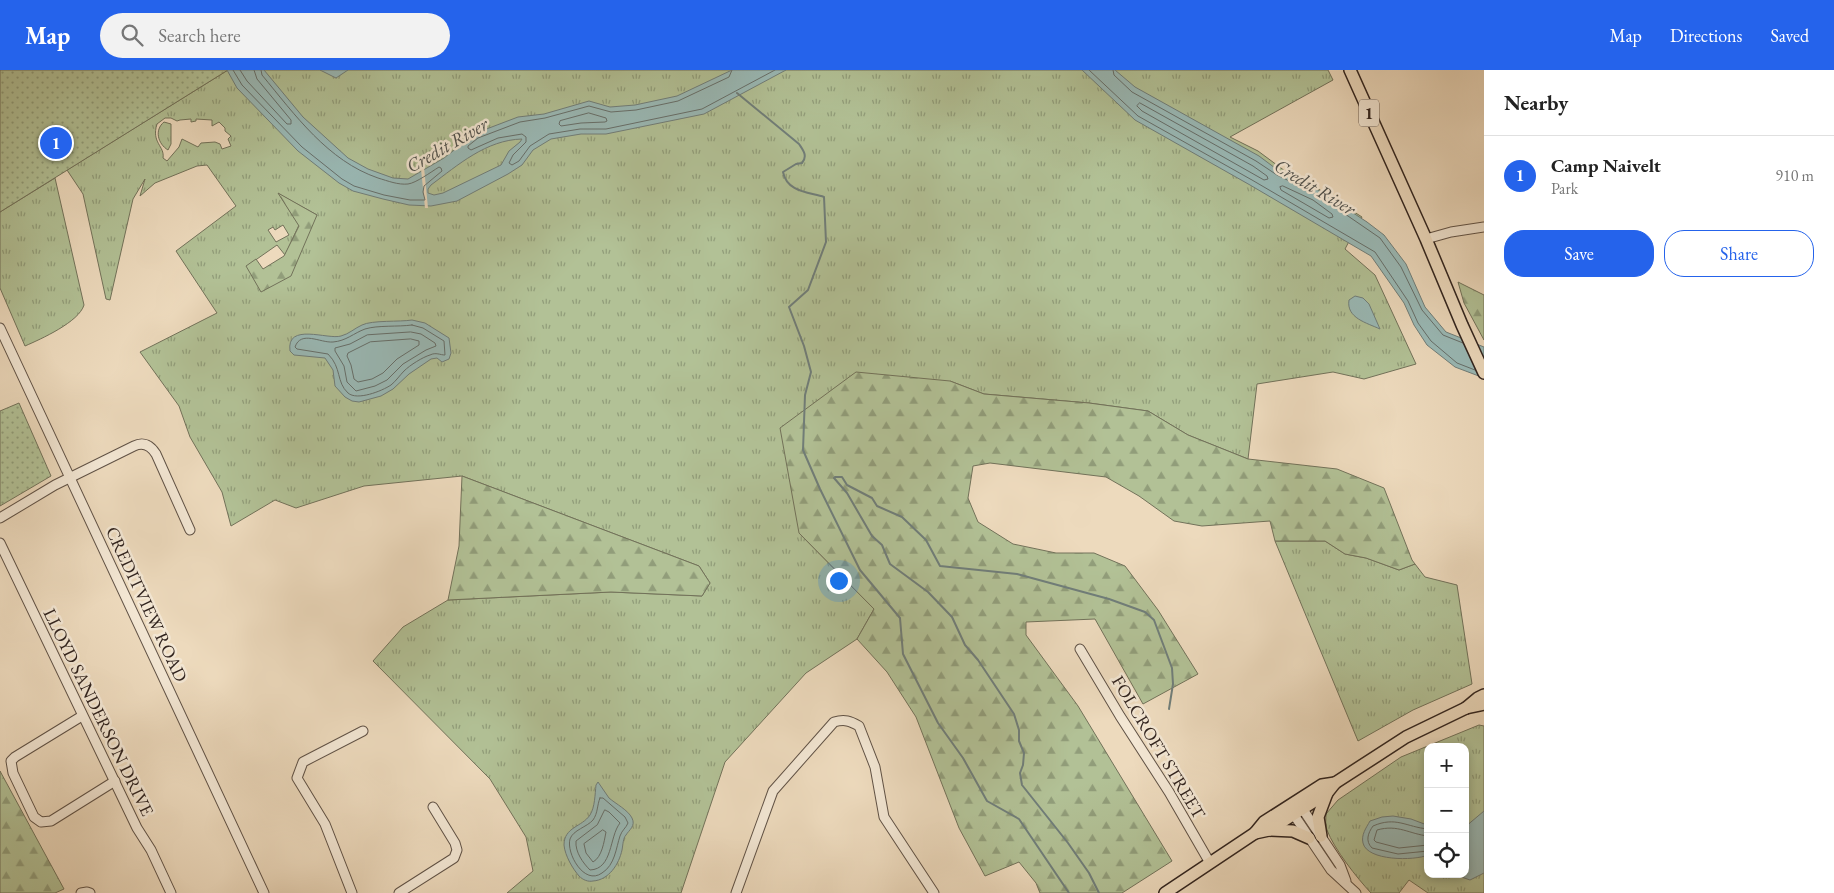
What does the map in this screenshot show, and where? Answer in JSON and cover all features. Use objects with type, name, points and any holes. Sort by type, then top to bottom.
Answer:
[{"type":"main road","name":"1","points":[[1350,70],[1484,373]]},
{"type":"main road","points":[[1466,708],[1484,695]]},
{"type":"main road","points":[[1321,836],[1318,817],[1327,793],[1335,783],[1406,737],[1466,708],[1484,704]]},
{"type":"main road","points":[[1269,830],[1322,785],[1335,783]]},
{"type":"main road","points":[[1165,893],[1255,833],[1264,822],[1327,793]]},
{"type":"main road","points":[[1255,833],[1269,830],[1294,831],[1309,838]]},
{"type":"street","points":[[1426,239],[1451,232],[1484,227]]},
{"type":"street","name":"CREDITVIEW ROAD","points":[[0,328],[264,893]]},
{"type":"street","points":[[0,518],[70,478],[138,444],[147,445],[156,454],[190,530]]},
{"type":"street","name":"LLOYD SANDERSON DRIVE","points":[[0,543],[82,716],[171,893]]},
{"type":"street","name":"FOLCROFT STREET","points":[[1080,648],[1120,716],[1169,792],[1210,863]]},
{"type":"street","points":[[82,716],[15,757],[12,761],[13,773],[34,817],[40,822],[51,821],[115,782]]},
{"type":"street","points":[[736,893],[773,791],[834,722],[841,720],[849,720],[859,726],[875,767],[884,817],[934,893]]},
{"type":"street","points":[[352,893],[325,824],[297,778],[303,762],[363,731]]},
{"type":"street","points":[[398,893],[454,858],[457,850],[456,843],[433,806]]},
{"type":"street","points":[[1295,808],[1321,836],[1340,865],[1352,890]]},
{"type":"street","points":[[1295,808],[1309,838],[1331,870],[1352,890]]},
{"type":"street","points":[[81,893],[90,893]]},
{"type":"green space","points":[[0,70],[228,70],[0,212]]},
{"type":"green space","points":[[228,70],[1328,70],[1333,80],[1230,137],[1258,151],[1285,171],[1306,181],[1362,217],[1345,249],[1375,275],[1416,364],[1364,379],[1333,372],[1257,384],[1248,459],[1188,435],[1148,411],[1089,403],[984,394],[950,381],[799,533],[874,609],[857,639],[806,673],[725,762],[681,893],[507,893],[533,871],[526,837],[490,779],[373,661],[403,627],[448,600],[611,592],[702,596],[710,583],[699,566],[462,476],[364,486],[296,508],[275,500],[231,526],[222,492],[190,437],[179,406],[140,352],[217,313],[176,251],[236,206],[207,165],[197,166],[155,183],[140,196],[145,179],[133,199],[110,300],[106,299],[83,194],[67,170]],"holes":[[[165,118],[177,121],[191,119],[191,122],[196,121],[196,119],[212,120],[212,126],[219,122],[231,136],[228,139],[231,146],[222,149],[220,144],[215,142],[201,143],[198,147],[182,139],[179,147],[167,161],[163,158],[156,136],[157,124]],[[279,194],[317,215],[261,291],[247,266],[277,245],[285,255],[299,225]],[[283,225],[289,235],[276,242],[268,230],[273,227],[275,230]]]},
{"type":"green space","points":[[164,122],[171,124],[171,144],[168,150],[158,137],[159,129]]},
{"type":"green space","points":[[55,178],[84,305],[75,318],[67,324],[25,346],[0,288],[0,212]]},
{"type":"green space","points":[[278,193],[317,215],[291,276],[261,292],[246,266],[256,259],[263,269],[284,256],[299,226]]},
{"type":"green space","points":[[1458,282],[1484,295],[1484,340],[1464,303]]},
{"type":"green space","points":[[856,372],[950,381],[984,394],[1089,403],[1148,411],[1188,435],[1248,459],[1337,469],[1384,488],[1415,564],[1399,570],[1366,558],[1345,554],[1325,541],[1275,541],[1270,521],[1202,526],[1174,521],[1139,496],[1106,477],[990,463],[973,466],[968,498],[978,522],[1013,544],[1056,553],[1094,553],[1125,566],[1158,610],[1198,674],[1143,704],[1095,619],[1026,622],[1026,635],[1078,706],[1172,861],[1122,893],[1040,893],[1036,883],[1019,862],[985,876],[959,828],[916,717],[887,672],[857,639],[874,609],[799,533],[780,428]]},
{"type":"green space","points":[[19,403],[51,476],[0,506],[0,411]]},
{"type":"green space","points":[[462,476],[699,566],[710,583],[702,596],[611,592],[448,600],[459,546]]},
{"type":"green space","points":[[1275,541],[1325,541],[1345,554],[1366,558],[1399,570],[1415,564],[1425,577],[1457,585],[1472,684],[1413,710],[1358,741]]},
{"type":"green space","points":[[1479,725],[1484,726],[1484,893],[1428,893],[1409,880],[1399,893],[1371,893],[1340,854],[1326,828],[1326,814],[1338,800],[1401,757],[1424,748],[1424,878],[1469,878],[1469,743],[1435,743]]},
{"type":"green space","points":[[0,771],[64,889],[55,893],[0,893]]},
{"type":"water","name":"Credit River","points":[[227,70],[264,70],[303,117],[348,158],[368,169],[393,178],[408,179],[444,158],[476,133],[518,117],[544,114],[589,101],[610,107],[635,105],[677,96],[732,70],[786,70],[704,114],[606,134],[581,134],[551,139],[533,150],[522,165],[508,174],[457,201],[431,206],[409,205],[383,199],[353,191],[339,183],[298,151],[237,88]],"holes":[[[522,139],[509,151],[501,165],[443,193],[434,195],[428,193],[431,185],[473,155],[509,140]]]},
{"type":"water","points":[[320,70],[348,70],[336,78]]},
{"type":"water","name":"Credit River","points":[[1082,70],[1115,70],[1135,87],[1259,156],[1279,171],[1318,190],[1384,235],[1406,264],[1425,307],[1446,332],[1484,347],[1484,378],[1455,367],[1427,345],[1414,325],[1404,303],[1371,256],[1135,120]]},
{"type":"water","points":[[1355,296],[1363,298],[1369,304],[1380,329],[1354,316],[1349,306],[1349,300]]},
{"type":"water","points":[[412,320],[425,323],[449,338],[451,353],[449,359],[442,362],[437,358],[431,359],[409,374],[393,389],[381,396],[359,402],[345,397],[335,386],[333,370],[325,358],[294,355],[290,351],[291,342],[294,337],[301,335],[335,337],[347,334],[367,323]]},
{"type":"water","points":[[598,782],[609,798],[630,815],[633,823],[632,828],[624,838],[621,855],[616,866],[604,878],[589,881],[581,877],[574,870],[564,845],[567,834],[587,819],[592,812]]},
{"type":"water","points":[[1484,811],[1484,873],[1470,880],[1464,878],[1469,878],[1469,824]]},
{"type":"water","points":[[1393,816],[1411,819],[1424,824],[1424,856],[1402,859],[1392,858],[1366,849],[1363,843],[1364,832],[1370,821]]},
{"type":"pier","points":[[424,167],[428,208],[425,208],[421,169]]},
{"type":"waterway","points":[[737,93],[799,144],[802,149],[805,155],[802,163],[796,164],[783,172],[789,184],[799,190],[824,197],[826,242],[808,290],[789,307],[804,346],[811,372],[805,395],[803,450],[860,570],[900,618],[903,654],[938,723],[963,758],[987,801],[1019,819],[1069,893]]},
{"type":"waterway","points":[[835,477],[842,477],[847,485],[872,498],[877,506],[902,517],[926,540],[940,566],[1017,574],[1109,599],[1145,612],[1154,620],[1172,668],[1173,684],[1169,709]]},
{"type":"waterway","points":[[834,478],[847,493],[872,536],[882,545],[890,564],[928,592],[952,617],[965,645],[978,660],[1014,714],[1019,730],[1019,741],[1024,753],[1020,773],[1022,785],[1068,843],[1089,873],[1099,893]]},
{"type":"place","name":"Camp Naivelt","points":[[56,143]]}]
